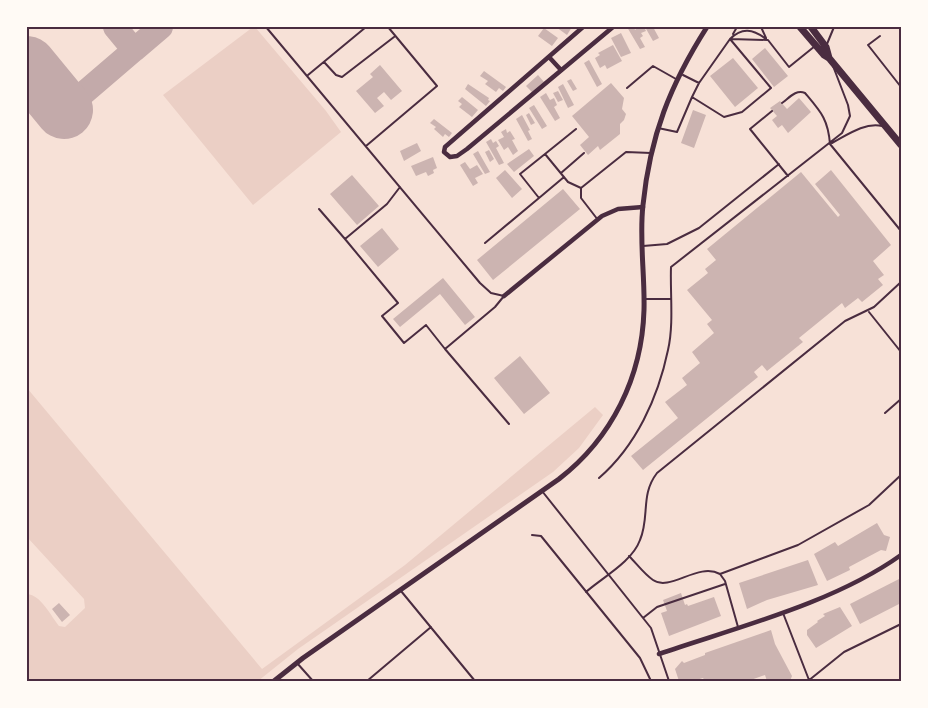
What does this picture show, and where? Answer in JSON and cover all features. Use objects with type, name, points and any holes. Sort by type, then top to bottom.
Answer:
[{"type":"main road","points":[[800,27],[900,140]]},
{"type":"main road","points":[[811,27],[826,46],[829,58]]},
{"type":"street","points":[[583,27],[445,147],[444,152],[450,157],[457,156],[467,149],[613,27]]},
{"type":"street","points":[[274,681],[542,491],[585,457],[610,424],[633,378],[643,333],[643,207],[657,128],[676,79],[707,27]]},
{"type":"street","points":[[549,57],[561,70]]},
{"type":"street","points":[[504,296],[598,220],[618,209],[643,207]]},
{"type":"street","points":[[659,654],[854,585],[901,555]]},
{"type":"lane","points":[[266,27],[480,283],[491,293],[504,296],[446,349]]},
{"type":"lane","points":[[307,76],[366,27]]},
{"type":"lane","points":[[366,146],[437,86],[388,27]]},
{"type":"lane","points":[[730,39],[736,27]]},
{"type":"lane","points":[[761,27],[789,67],[815,46]]},
{"type":"lane","points":[[826,46],[834,27]]},
{"type":"lane","points":[[657,128],[677,132],[699,83],[736,32],[752,30],[768,40]]},
{"type":"lane","points":[[324,62],[336,75],[342,77],[395,36]]},
{"type":"lane","points":[[880,36],[868,45],[901,87]]},
{"type":"lane","points":[[730,39],[768,40]]},
{"type":"lane","points":[[692,97],[724,117],[742,112],[771,88],[730,39]]},
{"type":"lane","points":[[599,478],[615,464],[644,423],[668,349],[671,267],[842,133],[850,116],[848,105],[829,58]]},
{"type":"lane","points":[[627,88],[653,66],[676,79]]},
{"type":"lane","points":[[679,73],[699,83]]},
{"type":"lane","points":[[782,103],[795,92],[805,93],[825,117],[829,127],[830,144],[901,231]]},
{"type":"lane","points":[[772,111],[750,129],[789,176]]},
{"type":"lane","points":[[830,144],[868,126],[875,125],[888,129]]},
{"type":"lane","points":[[539,198],[520,174],[576,129]]},
{"type":"lane","points":[[581,188],[626,152],[652,153]]},
{"type":"lane","points":[[561,173],[584,153]]},
{"type":"lane","points":[[545,154],[568,182],[581,188]]},
{"type":"lane","points":[[643,246],[667,244],[699,228],[779,164]]},
{"type":"lane","points":[[485,243],[564,177]]},
{"type":"lane","points":[[345,239],[387,204],[400,187]]},
{"type":"lane","points":[[581,188],[581,198],[598,220]]},
{"type":"lane","points":[[319,209],[398,303],[382,316],[404,343],[426,325],[509,424]]},
{"type":"lane","points":[[586,592],[629,555],[639,543],[643,532],[647,489],[657,473],[845,321],[868,311],[901,282]]},
{"type":"lane","points":[[644,299],[670,299]]},
{"type":"lane","points":[[868,311],[901,352]]},
{"type":"lane","points":[[885,413],[901,399]]},
{"type":"lane","points":[[720,574],[798,545],[869,505],[901,476]]},
{"type":"lane","points":[[542,491],[651,628],[669,681]]},
{"type":"lane","points":[[532,535],[541,536],[640,658],[651,681]]},
{"type":"lane","points":[[629,555],[647,575],[658,582],[704,570],[712,570],[720,574],[738,627]]},
{"type":"lane","points":[[643,618],[657,607],[725,584]]},
{"type":"lane","points":[[400,590],[475,681]]},
{"type":"lane","points":[[783,612],[809,681],[844,652],[901,624]]},
{"type":"lane","points":[[367,681],[431,627]]},
{"type":"lane","points":[[297,663],[313,681]]},
{"type":"shaded area","points":[[253,27],[326,111],[341,132],[253,205],[163,95]]},
{"type":"shaded area","points":[[27,388],[262,669],[405,565],[595,407],[603,415],[579,448],[553,472],[298,649],[258,681],[27,681],[27,594],[41,602],[59,626],[65,627],[85,608],[84,599],[27,537]]},
{"type":"building","points":[[556,27],[572,27],[567,35]]},
{"type":"building","points":[[627,27],[634,27],[635,30],[638,27],[644,27],[646,31],[641,33],[643,36],[640,38],[645,47],[640,49]]},
{"type":"building","points":[[645,27],[653,27],[659,38],[653,41]]},
{"type":"building","points":[[544,28],[558,38],[552,46],[538,36]]},
{"type":"building","points":[[621,33],[631,53],[621,57],[611,38]]},
{"type":"building","points":[[613,45],[622,61],[607,69],[605,65],[600,68],[595,58],[600,55],[598,53]]},
{"type":"building","points":[[765,48],[788,76],[774,87],[752,59]]},
{"type":"building","points":[[733,58],[758,88],[735,107],[710,76]]},
{"type":"building","points":[[589,60],[602,84],[597,87],[584,63]]},
{"type":"building","points":[[380,65],[402,91],[391,100],[384,92],[377,98],[384,106],[375,113],[356,91],[373,77],[370,74]]},
{"type":"building","points":[[484,71],[506,87],[503,91],[499,88],[496,92],[485,84],[488,81],[480,76]]},
{"type":"building","points":[[538,75],[544,82],[532,92],[526,86]]},
{"type":"building","points":[[571,79],[577,89],[573,91],[567,81]]},
{"type":"building","points":[[611,83],[624,98],[622,109],[626,114],[620,124],[620,134],[600,150],[598,146],[588,155],[580,145],[589,137],[572,116]]},
{"type":"building","points":[[468,84],[489,98],[490,101],[486,106],[465,89]]},
{"type":"building","points":[[563,84],[574,105],[568,108],[558,87]]},
{"type":"building","points":[[558,91],[563,100],[558,102],[553,93]]},
{"type":"building","points":[[546,93],[550,100],[554,98],[557,105],[554,107],[560,118],[555,121],[540,97]]},
{"type":"building","points":[[462,97],[478,110],[472,117],[459,107],[462,104],[458,101]]},
{"type":"building","points":[[799,98],[811,112],[788,133],[782,125],[778,128],[772,120],[777,116],[770,108],[780,101],[787,109]]},
{"type":"building","points":[[534,105],[547,126],[542,129],[529,108]]},
{"type":"building","points":[[693,110],[706,115],[694,148],[681,143]]},
{"type":"building","points":[[529,113],[535,123],[531,125],[526,115]]},
{"type":"building","points":[[522,115],[530,130],[528,131],[532,139],[528,141],[516,119]]},
{"type":"building","points":[[434,119],[452,133],[449,137],[445,134],[443,137],[434,129],[436,127],[430,123]]},
{"type":"building","points":[[506,129],[507,133],[510,131],[515,139],[512,140],[518,151],[513,155],[508,147],[504,150],[498,140],[504,137],[501,132]]},
{"type":"building","points":[[491,139],[499,146],[496,148],[504,163],[499,165],[486,142]]},
{"type":"building","points":[[417,143],[421,151],[404,161],[400,151]]},
{"type":"building","points":[[529,149],[534,156],[514,172],[507,164]]},
{"type":"building","points":[[489,150],[494,159],[490,162],[485,152]]},
{"type":"building","points":[[478,151],[490,172],[485,174],[473,154]]},
{"type":"building","points":[[433,157],[437,168],[433,170],[434,173],[428,176],[426,172],[416,176],[411,166]]},
{"type":"building","points":[[465,162],[470,169],[477,165],[483,174],[475,178],[478,183],[473,186],[460,165]]},
{"type":"building","points":[[505,170],[522,189],[512,198],[496,178]]},
{"type":"building","points":[[831,170],[891,245],[873,261],[884,275],[878,279],[883,285],[862,302],[858,298],[845,308],[842,303],[799,338],[803,342],[767,371],[762,365],[754,372],[758,377],[643,470],[631,456],[678,418],[665,402],[687,385],[682,378],[700,363],[692,352],[714,333],[707,324],[712,320],[687,290],[708,273],[705,269],[716,260],[707,249],[801,172],[838,217],[840,215],[815,184]]},
{"type":"building","points":[[352,175],[379,206],[357,225],[330,194]]},
{"type":"building","points":[[563,189],[580,209],[493,280],[477,260]]},
{"type":"building","points":[[382,228],[399,249],[378,267],[360,246]]},
{"type":"building","points":[[443,278],[475,317],[465,325],[440,294],[400,327],[393,319]]},
{"type":"building","points":[[520,356],[550,393],[524,414],[494,378]]},
{"type":"building","points":[[877,523],[884,535],[890,537],[886,551],[881,550],[849,567],[850,570],[827,581],[814,554],[835,542],[838,546]]},
{"type":"building","points":[[808,560],[818,585],[767,600],[747,609],[739,583]]},
{"type":"building","points":[[901,578],[901,603],[860,624],[850,604]]},
{"type":"building","points":[[681,593],[685,605],[688,606],[714,597],[721,616],[669,636],[661,613],[667,611],[663,600]]},
{"type":"building","points":[[59,603],[70,615],[62,622],[52,609]]},
{"type":"building","points":[[840,607],[852,626],[816,648],[807,635],[807,630],[825,616],[823,614]]},
{"type":"building","points":[[771,630],[775,644],[792,676],[790,681],[767,681],[765,675],[748,681],[705,681],[703,678],[679,681],[675,669],[682,661],[684,663],[705,655],[705,653]]},
{"type":"taxiway","points":[[64,110],[134,50],[115,27]]},
{"type":"taxiway","points":[[134,50],[161,27]]},
{"type":"runway","points":[[27,65],[64,110]]}]
